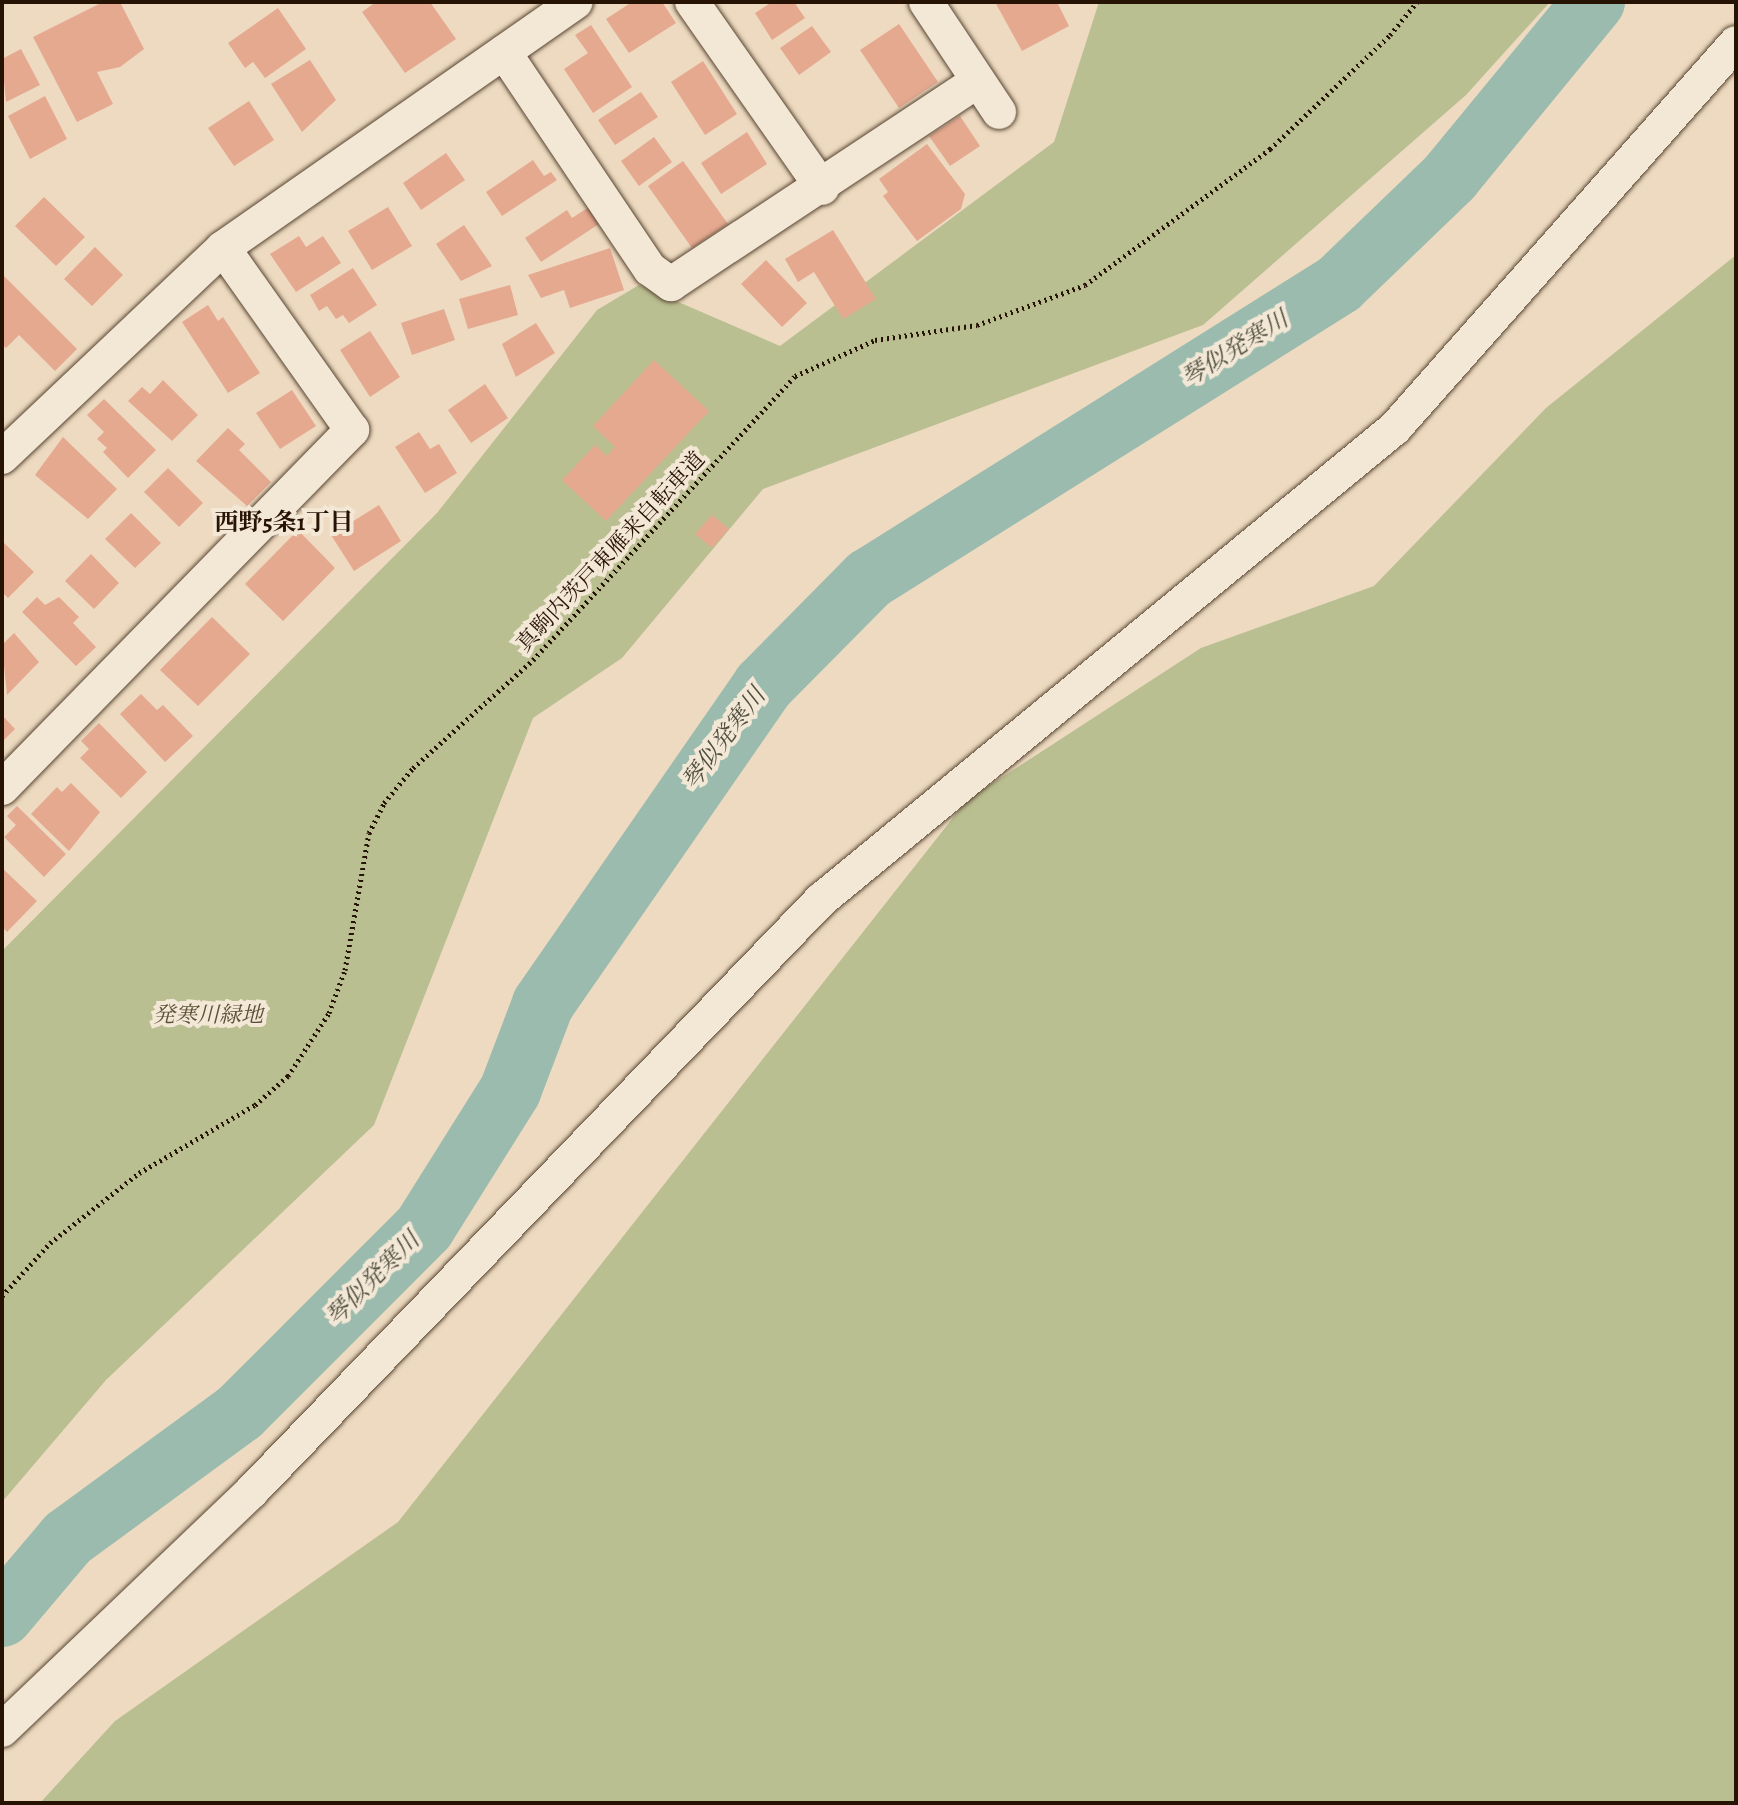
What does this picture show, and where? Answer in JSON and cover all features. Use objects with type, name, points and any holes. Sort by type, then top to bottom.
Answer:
[{"type":"street","points":[[2,457],[223,248],[576,2]]},
{"type":"street","points":[[692,2],[822,188]]},
{"type":"street","points":[[926,2],[999,112]]},
{"type":"street","points":[[2,1730],[252,1491],[821,900],[1395,428],[1736,43]]},
{"type":"street","points":[[504,52],[650,269],[671,284],[822,188],[978,81]]},
{"type":"street","points":[[2,788],[352,430],[223,248]]},
{"type":"path","name":"真駒内茨戸東雁来自転車道","points":[[2,1296],[50,1243],[139,1173],[255,1105],[288,1076],[329,1013],[345,970],[369,833],[384,803],[413,768],[523,671],[795,376],[875,340],[977,325],[1085,285],[1270,149],[1390,35],[1417,2]]},
{"type":"green space","name":"発寒川緑地","points":[[1099,2],[1550,2],[1466,95],[1203,325],[763,489],[622,658],[533,718],[374,1125],[106,1380],[2,1502],[2,951],[437,513],[597,310],[639,285],[780,346],[1054,142]]},
{"type":"green space","points":[[1736,255],[1736,1803],[40,1803],[115,1721],[398,1522],[967,800],[1201,648],[1374,586],[1546,408]]},
{"type":"building","points":[[103,2],[120,2],[144,49],[120,67],[97,72],[113,104],[77,122],[33,37]]},
{"type":"building","points":[[376,2],[430,2],[456,39],[405,73],[362,12]]},
{"type":"building","points":[[632,2],[662,2],[676,23],[629,53],[606,19]]},
{"type":"building","points":[[772,2],[794,2],[805,18],[772,40],[755,13]]},
{"type":"building","points":[[995,2],[1057,2],[1069,26],[1022,51]]},
{"type":"building","points":[[278,8],[306,49],[265,78],[253,62],[245,68],[228,43]]},
{"type":"building","points":[[899,24],[938,82],[899,108],[860,50]]},
{"type":"building","points":[[591,25],[632,87],[593,113],[564,69],[588,53],[575,35]]},
{"type":"building","points":[[812,26],[831,52],[799,75],[780,48]]},
{"type":"building","points":[[21,49],[40,85],[6,102],[2,59]]},
{"type":"building","points":[[310,60],[336,100],[302,132],[271,84]]},
{"type":"building","points":[[703,61],[737,114],[705,135],[671,82]]},
{"type":"building","points":[[641,92],[658,117],[615,145],[598,120]]},
{"type":"building","points":[[45,96],[67,139],[30,159],[8,116]]},
{"type":"building","points":[[249,101],[274,140],[234,166],[208,128]]},
{"type":"building","points":[[960,116],[980,146],[950,166],[929,136]]},
{"type":"building","points":[[747,132],[767,164],[721,194],[701,163]]},
{"type":"building","points":[[654,137],[672,162],[639,186],[621,161]]},
{"type":"building","points":[[927,144],[965,194],[961,209],[917,241],[883,196],[888,192],[879,179]]},
{"type":"building","points":[[446,153],[465,180],[421,210],[403,183]]},
{"type":"building","points":[[533,160],[544,176],[551,172],[557,180],[502,216],[486,192]]},
{"type":"building","points":[[683,161],[728,224],[692,248],[648,186]]},
{"type":"building","points":[[44,197],[85,237],[56,266],[15,226]]},
{"type":"building","points":[[388,207],[412,246],[372,270],[348,231]]},
{"type":"building","points":[[589,207],[599,224],[541,262],[525,238],[567,210],[572,218]]},
{"type":"building","points":[[464,225],[492,266],[461,281],[436,244]]},
{"type":"building","points":[[833,230],[876,299],[843,319],[814,272],[798,282],[785,259]]},
{"type":"building","points":[[299,236],[306,247],[323,236],[341,263],[296,292],[270,254]]},
{"type":"building","points":[[95,247],[123,275],[92,306],[64,279]]},
{"type":"building","points":[[610,248],[624,290],[570,308],[564,290],[541,298],[528,275]]},
{"type":"building","points":[[766,260],[807,303],[782,327],[741,284]]},
{"type":"building","points":[[353,268],[377,305],[349,323],[343,315],[336,319],[327,306],[319,311],[310,295]]},
{"type":"building","points":[[2,274],[77,349],[55,371],[19,335],[6,348],[2,344]]},
{"type":"building","points":[[510,285],[518,315],[468,329],[459,299]]},
{"type":"building","points":[[208,305],[218,321],[223,317],[260,373],[228,393],[182,322]]},
{"type":"building","points":[[444,309],[455,340],[412,355],[401,323]]},
{"type":"building","points":[[536,323],[555,353],[516,377],[502,344]]},
{"type":"building","points":[[370,331],[400,377],[370,397],[340,350]]},
{"type":"building","points":[[654,360],[709,411],[606,521],[562,480],[595,445],[607,456],[615,447],[593,426]]},
{"type":"building","points":[[163,380],[198,415],[172,441],[128,401],[142,387],[150,394]]},
{"type":"building","points":[[485,384],[508,418],[471,443],[448,410]]},
{"type":"building","points":[[292,390],[316,426],[280,449],[256,413]]},
{"type":"building","points":[[104,399],[156,450],[128,478],[103,452],[107,448],[97,439],[104,432],[87,415]]},
{"type":"building","points":[[228,428],[245,444],[239,450],[271,482],[247,506],[196,461]]},
{"type":"building","points":[[419,432],[430,449],[439,444],[457,473],[425,493],[395,447]]},
{"type":"building","points":[[63,437],[117,489],[88,519],[35,475]]},
{"type":"building","points":[[168,468],[203,503],[179,527],[144,492]]},
{"type":"building","points":[[379,505],[401,541],[354,571],[331,535]]},
{"type":"building","points":[[131,513],[161,543],[135,568],[105,539]]},
{"type":"building","points":[[712,515],[729,529],[712,548],[695,534]]},
{"type":"building","points":[[298,530],[335,568],[283,621],[245,584]]},
{"type":"building","points":[[2,541],[34,572],[8,598],[2,592]]},
{"type":"building","points":[[91,554],[119,583],[94,609],[65,581]]},
{"type":"building","points":[[37,597],[45,605],[59,597],[79,617],[73,623],[96,647],[76,666],[22,612]]},
{"type":"building","points":[[212,617],[250,654],[198,706],[160,670]]},
{"type":"building","points":[[14,633],[39,662],[7,695],[2,645]]},
{"type":"building","points":[[141,694],[157,710],[163,705],[193,736],[165,762],[120,714]]},
{"type":"building","points":[[2,715],[15,729],[2,742]]},
{"type":"building","points":[[99,723],[147,772],[121,798],[80,758],[89,749],[81,741]]},
{"type":"building","points":[[71,783],[100,812],[69,851],[31,814],[57,787],[62,792]]},
{"type":"building","points":[[17,806],[66,854],[44,877],[4,837],[16,825],[7,816]]},
{"type":"building","points":[[2,868],[37,901],[7,932],[2,927]]},
{"type":"waterway","name":"琴似発寒川","points":[[2,1616],[68,1538],[240,1412],[424,1228],[510,1091],[543,1004],[763,686],[869,579],[1339,284],[1450,177],[1594,2]]},
{"type":"district","name":"西野5条1丁目","points":[[284,523]]}]
